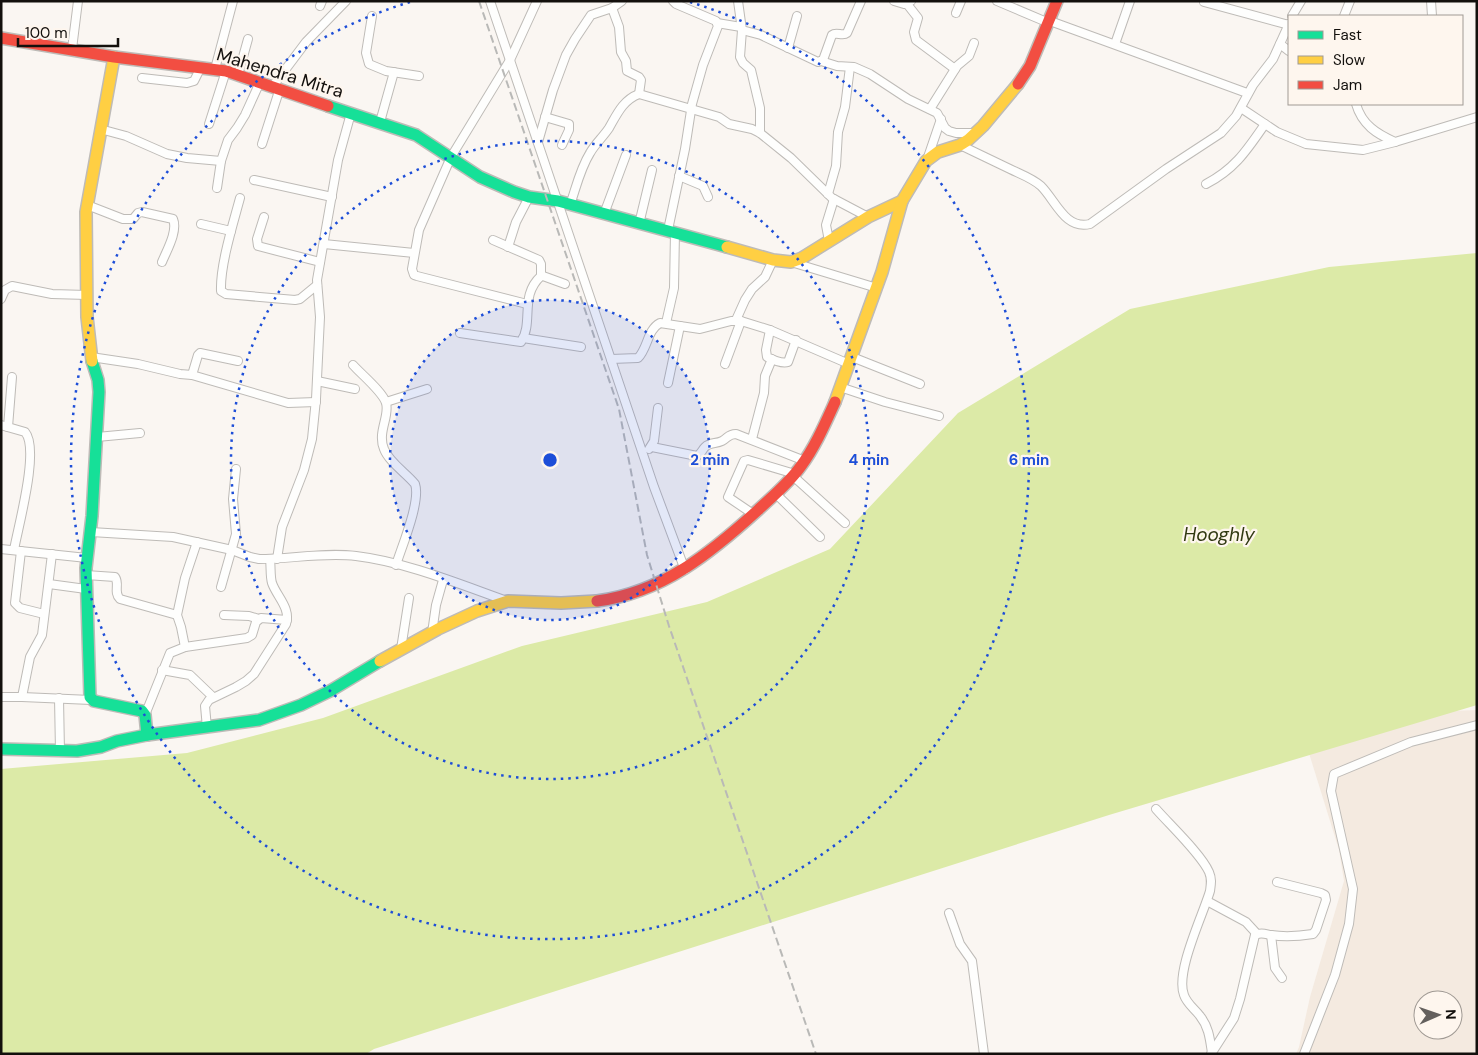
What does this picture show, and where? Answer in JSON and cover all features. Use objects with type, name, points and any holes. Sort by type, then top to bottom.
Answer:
[{"type":"street","points":[[72,48],[78,1]]},
{"type":"street","points":[[209,124],[233,1]]},
{"type":"street","points":[[262,144],[276,87],[306,42],[346,1]]},
{"type":"street","points":[[490,1],[643,453],[685,570]]},
{"type":"street","points":[[527,304],[417,276],[414,275],[412,269],[419,230],[451,156],[510,60],[537,1]]},
{"type":"street","points":[[538,142],[553,90],[566,55],[575,38],[591,15],[612,8],[622,1]]},
{"type":"street","points":[[673,1],[718,23],[761,35],[818,62],[850,67],[870,74],[908,99],[937,113],[945,128],[950,131],[956,133],[977,132]]},
{"type":"street","points":[[738,1],[741,28],[740,57],[743,63],[751,70],[760,108],[760,133]]},
{"type":"street","points":[[821,61],[832,35],[847,33],[861,1]]},
{"type":"street","points":[[894,1],[909,3],[918,18],[914,32],[916,40],[955,69]]},
{"type":"street","points":[[956,13],[961,1]]},
{"type":"street","points":[[997,1],[1247,93]]},
{"type":"street","points":[[926,161],[938,152],[960,145],[977,132],[1025,74],[1058,1]]},
{"type":"street","points":[[1115,44],[1130,1]]},
{"type":"street","points":[[1293,15],[1301,1]]},
{"type":"street","points":[[1344,15],[1350,1]]},
{"type":"street","points":[[1431,1],[1432,15]]},
{"type":"street","points":[[1204,2],[1288,24]]},
{"type":"street","points":[[612,8],[619,26],[621,52],[626,60],[627,71],[641,80],[639,94]]},
{"type":"street","points":[[372,16],[366,53],[367,61],[372,66],[419,76]]},
{"type":"street","points":[[788,48],[797,16]]},
{"type":"street","points":[[666,323],[674,288],[671,231],[679,176],[691,110],[703,66],[718,29],[718,23]]},
{"type":"street","points":[[960,145],[1034,181],[1045,191],[1065,217],[1079,225],[1094,222],[1166,168],[1221,133],[1231,124],[1241,108],[1247,93],[1273,59],[1288,26]]},
{"type":"street","name":"Mahendra Mitra","points":[[1,38],[72,48],[114,57],[201,67],[238,75],[416,135],[451,156],[480,177],[529,196],[558,201],[773,260],[791,262]]},
{"type":"street","points":[[238,75],[248,40]]},
{"type":"street","points":[[930,109],[955,69],[968,56],[974,43]]},
{"type":"street","points":[[1280,44],[1288,50]]},
{"type":"street","points":[[91,700],[86,575],[91,532],[99,392],[87,318],[86,205],[114,57]]},
{"type":"street","points":[[142,78],[187,84],[194,81],[201,67]]},
{"type":"street","points":[[829,241],[826,225],[836,166],[838,132],[845,107],[850,67]]},
{"type":"street","points":[[380,122],[394,72]]},
{"type":"street","points":[[216,188],[221,161],[228,140],[241,122],[260,82]]},
{"type":"street","points":[[570,205],[583,167],[620,109],[628,100],[639,94],[646,94],[691,110],[719,116],[729,124],[752,129],[760,133],[792,158],[831,196],[868,217]]},
{"type":"street","points":[[1356,105],[1362,119],[1376,133],[1396,142]]},
{"type":"street","points":[[1241,108],[1286,137],[1306,144],[1363,150],[1477,117]]},
{"type":"street","points":[[207,728],[206,706],[209,700],[236,687],[254,674],[287,620],[286,609],[271,579],[282,527],[310,449],[316,402],[320,317],[317,285],[341,146],[351,114]]},
{"type":"street","points":[[545,117],[569,124],[569,130],[562,145]]},
{"type":"street","points":[[1,749],[60,752],[89,750],[117,741],[147,735],[251,722],[280,714],[330,691],[401,649],[477,611],[508,601],[596,601],[613,598],[640,591],[685,570],[709,554],[794,475],[818,439],[840,387],[877,288],[896,228],[902,201],[926,161],[941,119]]},
{"type":"street","points":[[1206,184],[1222,175],[1233,165],[1251,145],[1265,124]]},
{"type":"street","points":[[100,129],[126,136],[167,154],[221,161]]},
{"type":"street","points":[[604,214],[626,155]]},
{"type":"street","points":[[639,224],[652,170]]},
{"type":"street","points":[[679,176],[703,186],[708,197]]},
{"type":"street","points":[[254,180],[332,197]]},
{"type":"street","points":[[508,247],[516,222],[529,196]]},
{"type":"street","points":[[240,198],[222,272],[221,288],[223,292],[295,300],[300,299],[317,285]]},
{"type":"street","points":[[791,262],[802,258],[868,217],[902,201]]},
{"type":"street","points":[[86,205],[123,219],[134,219],[138,213],[142,212],[173,219],[176,224],[162,262]]},
{"type":"street","points":[[264,217],[257,239],[258,246],[320,262]]},
{"type":"street","points":[[201,224],[231,231]]},
{"type":"street","points":[[460,333],[519,343],[524,338],[528,297],[536,281],[541,276],[541,264],[539,260],[493,240]]},
{"type":"street","points":[[324,244],[414,253]]},
{"type":"street","points":[[725,364],[745,300],[752,289],[765,277],[773,260]]},
{"type":"street","points":[[791,262],[877,288]]},
{"type":"street","points":[[541,276],[565,284]]},
{"type":"street","points":[[1,299],[5,290],[12,286],[52,294],[87,295]]},
{"type":"street","points":[[611,359],[638,358],[643,352],[653,328],[658,324],[666,323],[700,329],[739,320],[920,384]]},
{"type":"street","points":[[668,383],[680,326]]},
{"type":"street","points":[[770,330],[766,350],[767,356],[772,359],[784,363],[788,362],[796,340]]},
{"type":"street","points":[[524,338],[581,347]]},
{"type":"street","points":[[192,375],[200,353],[238,362]]},
{"type":"street","points":[[92,357],[192,375],[288,403],[316,402]]},
{"type":"street","points":[[752,439],[764,393],[765,376],[772,359]]},
{"type":"street","points":[[352,365],[379,392],[386,402],[387,406],[382,430],[383,448],[417,488],[415,503],[396,565]]},
{"type":"street","points":[[12,377],[5,426],[21,430],[28,435],[30,456],[17,551],[15,600],[16,605],[20,608],[44,614]]},
{"type":"street","points":[[317,381],[355,389]]},
{"type":"street","points":[[840,387],[885,402],[939,416]]},
{"type":"street","points":[[386,402],[427,389]]},
{"type":"street","points":[[643,453],[652,447],[658,408]]},
{"type":"street","points":[[97,437],[140,433]]},
{"type":"street","points":[[652,447],[697,456],[710,444],[721,442],[732,434],[752,439],[805,461]]},
{"type":"street","points":[[753,514],[728,496],[744,462],[748,460],[794,475],[845,523]]},
{"type":"street","points":[[221,587],[236,534],[233,499],[236,468]]},
{"type":"street","points":[[775,493],[820,537]]},
{"type":"street","points":[[91,532],[173,536],[232,550],[250,557],[274,559],[354,556],[396,565],[508,601]]},
{"type":"street","points":[[185,647],[182,627],[177,615],[185,578],[197,542]]},
{"type":"street","points":[[1,549],[87,558]]},
{"type":"street","points":[[22,696],[30,657],[41,640],[52,554]]},
{"type":"street","points":[[86,575],[113,576],[116,579],[116,593],[120,599],[177,615]]},
{"type":"street","points":[[432,633],[436,605],[443,580]]},
{"type":"street","points":[[49,584],[86,588]]},
{"type":"street","points":[[401,649],[409,598]]},
{"type":"street","points":[[224,615],[287,620]]},
{"type":"street","points":[[147,735],[145,715],[170,652],[216,641],[247,638],[252,635],[256,622],[259,619]]},
{"type":"street","points":[[162,670],[190,675],[213,697]]},
{"type":"street","points":[[1,697],[22,696],[91,700],[137,709],[145,715]]},
{"type":"street","points":[[59,698],[60,752]]},
{"type":"street","points":[[1304,1054],[1335,975],[1349,924],[1353,889],[1331,790],[1334,774],[1411,742],[1477,725]]},
{"type":"street","points":[[1156,809],[1203,861],[1212,883],[1189,948],[1182,990],[1186,999],[1205,1023],[1209,1032],[1212,1053]]},
{"type":"street","points":[[1207,901],[1246,922],[1257,934],[1313,934],[1326,900],[1325,895],[1321,892],[1277,882]]},
{"type":"street","points":[[949,913],[955,932],[972,961],[984,1054]]},
{"type":"street","points":[[1212,1053],[1234,1018],[1257,934]]},
{"type":"street","points":[[1271,935],[1275,968],[1282,978]]},
{"type":"shaded area","points":[[1477,710],[1477,1054],[1296,1054],[1310,997],[1344,881],[1339,850],[1308,750],[1424,712]]},
{"type":"water","name":"Hooghly","points":[[1477,253],[1477,705],[1109,815],[374,1049],[366,1054],[1,1054],[1,769],[187,753],[323,718],[522,646],[707,602],[830,549],[958,413],[1130,309],[1329,267]]},
{"type":"railway","points":[[479,1],[619,409],[647,555],[669,626],[816,1054]]},
{"type":"traffic: fast","points":[[328,106],[416,135],[480,177],[514,192],[529,197],[558,201],[727,247]]},
{"type":"traffic: fast","points":[[92,361],[98,380],[99,392],[92,516],[86,568],[90,697],[94,701],[142,711],[145,715],[147,735]]},
{"type":"traffic: fast","points":[[1,749],[77,751],[147,735],[259,720],[301,705],[330,691],[380,661]]},
{"type":"traffic: slow","points":[[92,361],[87,317],[86,212],[114,57]]},
{"type":"traffic: slow","points":[[727,247],[773,260],[791,262],[802,258],[868,217],[902,201],[926,161],[938,152],[960,145],[968,140],[983,126],[1018,84]]},
{"type":"traffic: slow","points":[[835,402],[882,272],[902,201]]},
{"type":"traffic: slow","points":[[380,661],[438,629],[477,611],[508,601],[561,603],[597,601]]},
{"type":"traffic: jam","points":[[1018,84],[1030,66],[1057,1]]},
{"type":"traffic: jam","points":[[1,38],[114,57],[226,71],[328,106]]},
{"type":"traffic: jam","points":[[597,601],[621,597],[664,580],[704,555],[741,526],[786,484],[806,459],[824,427],[835,402]]}]
